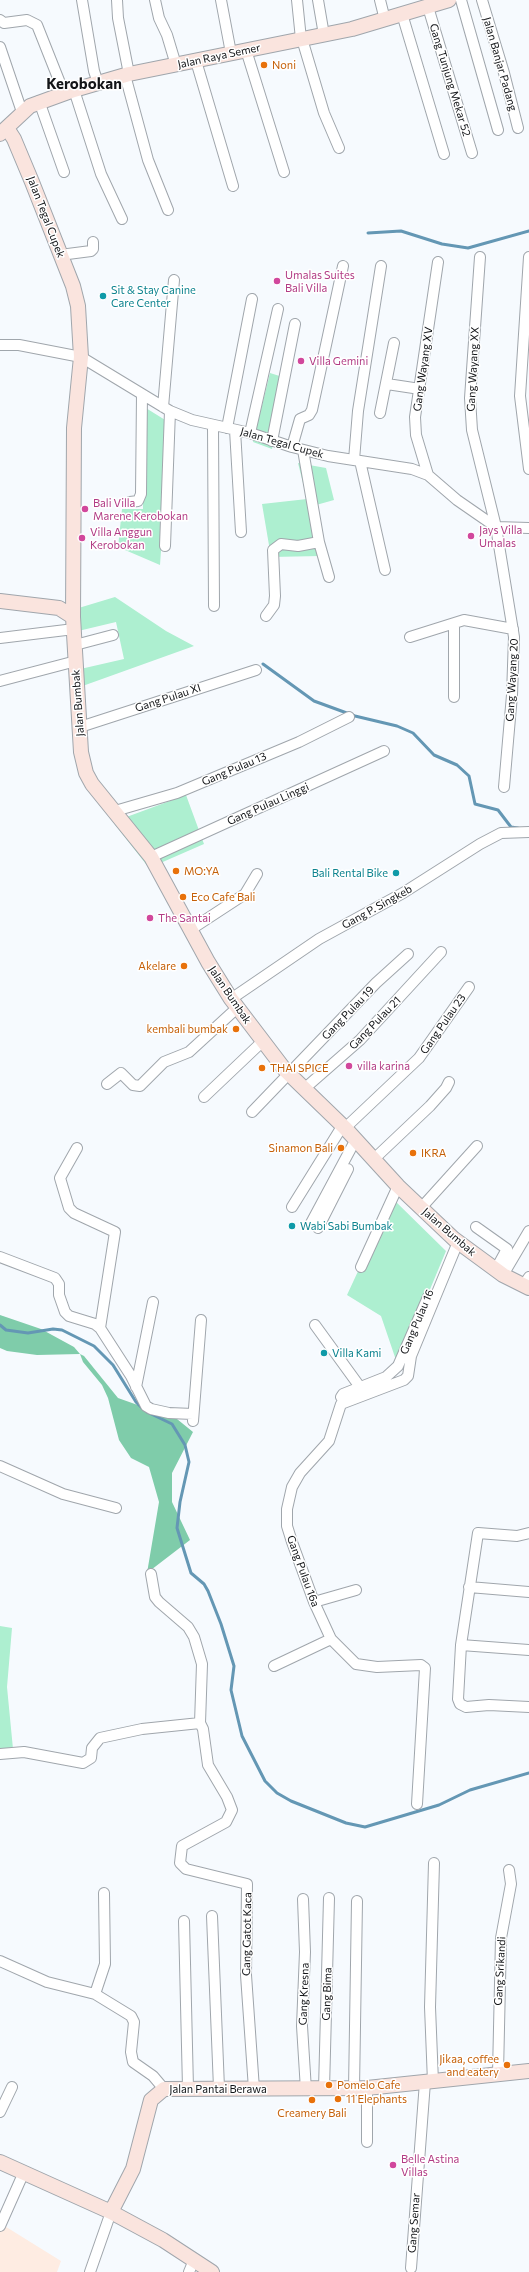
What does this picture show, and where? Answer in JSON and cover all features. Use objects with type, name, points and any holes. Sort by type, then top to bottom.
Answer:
[{"type":"street","points":[[82,0],[94,70],[98,83]]},
{"type":"street","points":[[118,0],[118,18],[127,75],[148,160],[168,210]]},
{"type":"street","points":[[155,0],[159,18],[167,35],[176,65]]},
{"type":"street","points":[[221,0],[231,53]]},
{"type":"street","points":[[297,0],[302,39],[324,112],[339,148]]},
{"type":"street","points":[[318,0],[324,35]]},
{"type":"street","points":[[380,0],[385,20]]},
{"type":"street","name":"Jalan Raya Semer","points":[[2,130],[22,112],[39,101],[69,91],[127,75],[324,35],[385,20],[431,4],[449,0]]},
{"type":"street","points":[[461,0],[498,130]]},
{"type":"street","name":"Jalan Banjar Padang","points":[[482,0],[506,80],[518,128]]},
{"type":"street","name":"Gang Tunjung Mekar 52","points":[[431,4],[472,153]]},
{"type":"street","points":[[402,14],[444,154]]},
{"type":"street","points":[[0,20],[4,23],[26,20],[33,21],[37,25],[69,91],[101,174],[122,219]]},
{"type":"street","points":[[0,47],[22,112]]},
{"type":"street","points":[[246,50],[284,172]]},
{"type":"street","points":[[196,60],[233,186]]},
{"type":"street","points":[[39,101],[64,172]]},
{"type":"street","name":"Jalan Tegal Cupek","points":[[2,130],[19,151],[60,255],[78,306],[81,357],[74,428],[74,623]]},
{"type":"street","points":[[60,255],[91,251],[93,249],[93,242]]},
{"type":"street","name":"Gang Wayang XX","points":[[480,257],[470,398],[472,430],[496,527]]},
{"type":"street","points":[[529,257],[520,396],[529,469]]},
{"type":"street","name":"Gang Wayang XV","points":[[428,475],[415,426],[438,262]]},
{"type":"street","points":[[292,447],[300,419],[309,415],[312,410],[343,266]]},
{"type":"street","points":[[380,266],[358,412],[357,460],[385,570]]},
{"type":"street","points":[[165,546],[167,409],[174,280]]},
{"type":"street","points":[[241,532],[231,429],[252,298]]},
{"type":"street","points":[[250,432],[278,309]]},
{"type":"street","points":[[272,441],[295,324]]},
{"type":"street","points":[[380,413],[394,343]]},
{"type":"street","name":"Jalan Tegal Cupek","points":[[0,344],[19,345],[81,357],[167,409],[214,426],[250,432],[272,441],[303,450],[412,469],[428,475],[457,500],[496,527]]},
{"type":"street","points":[[387,384],[420,389]]},
{"type":"street","points":[[130,502],[138,501],[141,494],[142,394]]},
{"type":"street","points":[[214,426],[214,606]]},
{"type":"street","points":[[303,450],[319,542],[329,577]]},
{"type":"street","points":[[496,527],[529,528]]},
{"type":"street","name":"Gang Wayang 20","points":[[496,527],[513,629],[512,694],[504,786]]},
{"type":"street","points":[[266,616],[274,605],[275,596],[273,550],[281,544],[298,546],[319,542]]},
{"type":"street","points":[[0,601],[59,608],[74,623]]},
{"type":"street","points":[[410,637],[471,620],[513,629]]},
{"type":"street","points":[[0,638],[74,623]]},
{"type":"street","name":"Jalan Bumbak","points":[[74,623],[81,752],[86,773],[92,784],[151,857],[190,930],[234,1003],[289,1074],[359,1141],[398,1186],[456,1240],[500,1272],[527,1284]]},
{"type":"street","points":[[454,624],[454,697]]},
{"type":"street","points":[[75,645],[113,635]]},
{"type":"street","points":[[0,681],[76,661]]},
{"type":"street","name":"Gang Pulau XI","points":[[80,727],[256,670]]},
{"type":"street","name":"Gang Pulau 13","points":[[115,811],[177,793],[299,742],[349,717]]},
{"type":"street","name":"Gang Pulau Linggi","points":[[151,857],[384,751]]},
{"type":"street","name":"Gang P. Singkeb","points":[[107,1084],[121,1073],[134,1085],[140,1086],[164,1062],[189,1052],[234,1003],[319,940],[403,893],[480,844],[501,834],[529,832]]},
{"type":"street","points":[[190,930],[245,894],[257,874]]},
{"type":"street","name":"Gang Pulau 21","points":[[304,1089],[365,1036],[441,952]]},
{"type":"street","name":"Gang Pulau 19","points":[[252,1112],[376,983],[408,954]]},
{"type":"street","name":"Gang Pulau 23","points":[[292,1207],[344,1127],[419,1058],[469,987]]},
{"type":"street","points":[[204,1097],[263,1042]]},
{"type":"street","points":[[374,1159],[430,1106],[446,1088],[449,1082]]},
{"type":"street","points":[[315,1226],[359,1141]]},
{"type":"street","points":[[421,1208],[477,1146]]},
{"type":"street","points":[[77,1148],[60,1178],[69,1208],[74,1213],[115,1232],[100,1328]]},
{"type":"street","points":[[361,1267],[398,1186]]},
{"type":"street","points":[[476,1227],[507,1249],[500,1272]]},
{"type":"street","points":[[500,1272],[529,1231]]},
{"type":"street","name":"Gang Pulau 16","points":[[341,1398],[343,1394],[386,1377],[398,1366],[456,1240]]},
{"type":"street","name":"Gang Pulau 16a","points":[[331,1639],[314,1602],[287,1526],[287,1509],[292,1487],[300,1473],[329,1441],[342,1404],[404,1380],[408,1376],[411,1356],[456,1240]]},
{"type":"street","points":[[0,1257],[55,1278],[59,1284],[59,1295],[65,1312],[69,1316],[95,1324],[100,1328],[136,1387],[142,1402],[151,1409],[193,1418],[202,1320]]},
{"type":"street","points":[[136,1387],[153,1302]]},
{"type":"street","points":[[315,1325],[360,1387]]},
{"type":"street","points":[[0,1466],[63,1494],[116,1508]]},
{"type":"street","points":[[529,1533],[517,1536],[478,1533],[468,1587],[461,1645],[460,1704],[466,1707],[489,1705],[529,1707]]},
{"type":"street","points":[[0,1754],[24,1752],[83,1763],[91,1758],[92,1748],[100,1738],[142,1729],[200,1723],[202,1664],[194,1637],[188,1626],[155,1597],[151,1574]]},
{"type":"street","points":[[468,1587],[529,1592]]},
{"type":"street","points":[[314,1602],[356,1590]]},
{"type":"street","points":[[274,1666],[331,1639],[356,1664],[377,1667],[421,1665],[425,1668],[417,1804]]},
{"type":"street","points":[[461,1645],[529,1650]]},
{"type":"street","name":"Gang Gatot Kaca","points":[[200,1723],[203,1729],[208,1765],[227,1797],[232,1810],[226,1822],[182,1846],[179,1859],[180,1863],[186,1869],[247,1884],[246,1975],[254,2089]]},
{"type":"street","name":"Gang Semar","points":[[411,2268],[429,2082],[434,1863]]},
{"type":"street","name":"Gang Srikandi","points":[[498,2073],[501,1938],[510,1895],[509,1870]]},
{"type":"street","points":[[95,1994],[105,1964],[104,1893]]},
{"type":"street","name":"Gang Bima","points":[[324,2089],[329,1898]]},
{"type":"street","name":"Gang Kresna","points":[[303,1899],[305,1952],[302,2026],[306,2090]]},
{"type":"street","points":[[357,1901],[361,2088],[367,2142]]},
{"type":"street","points":[[212,1916],[219,2088]]},
{"type":"street","points":[[184,1920],[188,2088]]},
{"type":"street","points":[[0,1961],[47,1982],[95,1994],[131,2016],[134,2022],[131,2052],[133,2062],[153,2076],[164,2089]]},
{"type":"street","name":"Jalan Pantai Berawa","points":[[111,2212],[133,2169],[151,2100],[164,2089],[219,2088],[306,2090],[361,2088],[529,2071]]},
{"type":"street","points":[[0,2112],[12,2087]]},
{"type":"street","points":[[0,2162],[111,2212],[192,2266],[212,2272]]},
{"type":"street","points":[[0,2226],[24,2172]]},
{"type":"street","points":[[90,2272],[111,2212]]},
{"type":"shaded area","points":[[3,2225],[61,2261],[57,2272],[0,2272],[0,2231]]},
{"type":"green space","points":[[270,373],[286,378],[272,449],[253,442]]},
{"type":"green space","points":[[141,405],[170,423],[160,565],[118,547],[122,509],[143,509]]},
{"type":"green space","points":[[298,463],[326,468],[334,500],[309,507],[321,556],[271,557],[262,504],[307,499]]},
{"type":"green space","points":[[115,597],[166,631],[194,646],[77,688],[76,670],[124,659],[116,622],[74,632],[72,610]]},
{"type":"green space","points":[[186,795],[204,844],[149,868],[113,822]]},
{"type":"green space","points":[[392,1198],[446,1251],[398,1366],[381,1316],[347,1295]]},
{"type":"green space","points":[[0,1315],[41,1329],[74,1347],[80,1354],[37,1355],[7,1351],[0,1348]]},
{"type":"green space","points":[[80,1354],[84,1356],[118,1398],[177,1419],[193,1432],[172,1473],[172,1502],[190,1540],[147,1573],[159,1502],[149,1467],[131,1458],[119,1440],[108,1398],[102,1385],[83,1362]]},
{"type":"green space","points":[[0,1626],[12,1628],[7,1687],[13,1749],[0,1752]]},
{"type":"waterway","points":[[368,233],[401,231],[442,244],[468,248],[529,231]]},
{"type":"waterway","points":[[263,664],[314,701],[355,716],[397,726],[413,733],[434,755],[457,765],[469,776],[475,804],[498,810],[511,827],[518,828]]},
{"type":"waterway","points":[[0,1325],[6,1330],[28,1333],[53,1329],[62,1330],[94,1346],[113,1365],[136,1402],[143,1409]]},
{"type":"waterway","points":[[147,1412],[172,1424],[185,1445],[189,1462],[180,1502],[177,1528],[191,1573],[204,1584],[221,1624],[234,1666],[231,1690],[242,1736],[265,1781],[277,1793],[291,1801],[346,1823],[365,1827],[439,1805],[470,1790],[529,1773]]},
{"type":"place","name":"Noni","points":[[264,65]]},
{"type":"place","name":"Umalas Suites Bali Villa","points":[[277,281]]},
{"type":"place","name":"Sit & Stay Canine Care Center","points":[[103,296]]},
{"type":"place","name":"Villa Gemini","points":[[301,361]]},
{"type":"place","name":"Bali Villa Marene Kerobokan","points":[[85,509]]},
{"type":"place","name":"Jays Villa Umalas","points":[[471,536]]},
{"type":"place","name":"Villa Anggun Kerobokan","points":[[82,538]]},
{"type":"place","name":"MO:YA","points":[[176,871]]},
{"type":"place","name":"Bali Rental Bike","points":[[396,873]]},
{"type":"place","name":"Eco Cafe Bali","points":[[183,897]]},
{"type":"place","name":"The Santai","points":[[150,918]]},
{"type":"place","name":"Akelare","points":[[184,966]]},
{"type":"place","name":"kembali bumbak","points":[[236,1029]]},
{"type":"place","name":"villa karina","points":[[349,1066]]},
{"type":"place","name":"THAI SPICE","points":[[262,1068]]},
{"type":"place","name":"Sinamon Bali","points":[[341,1148]]},
{"type":"place","name":"IKRA","points":[[413,1153]]},
{"type":"place","name":"Wabi Sabi Bumbak","points":[[292,1226]]},
{"type":"place","name":"Villa Kami","points":[[324,1353]]},
{"type":"place","name":"Jikaa, coffee and eatery","points":[[507,2065]]},
{"type":"place","name":"Pomelo Cafe","points":[[329,2085]]},
{"type":"place","name":"11 Elephants","points":[[338,2099]]},
{"type":"place","name":"Creamery Bali","points":[[312,2100]]},
{"type":"place","name":"Belle Astina Villas","points":[[393,2165]]},
{"type":"district","name":"Kerobokan","points":[[84,84]]}]
